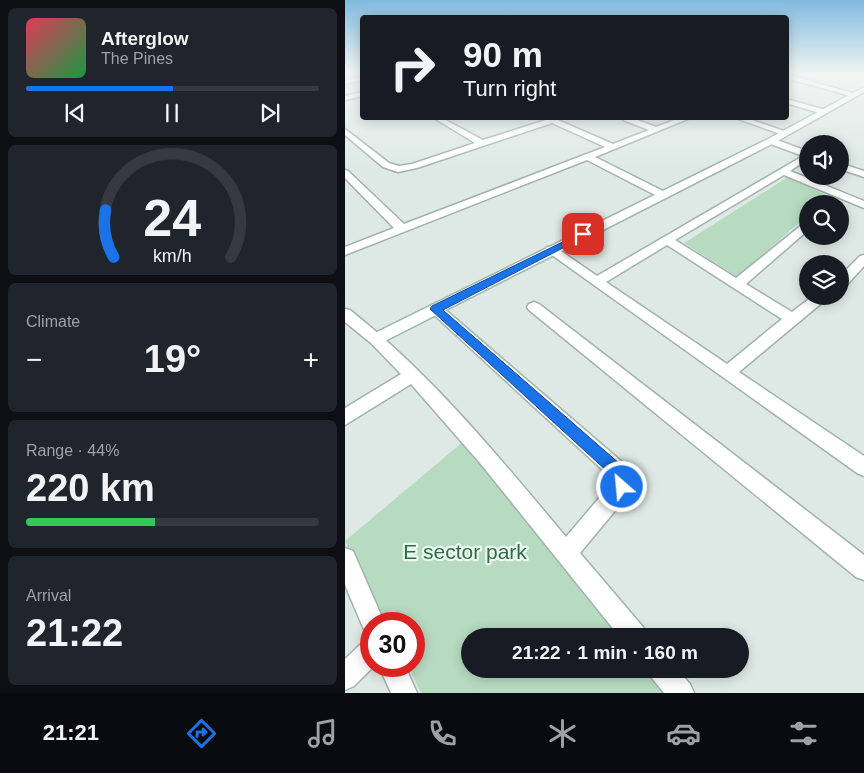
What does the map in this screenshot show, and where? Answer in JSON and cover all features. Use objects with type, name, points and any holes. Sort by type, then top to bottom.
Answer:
[{"type":"street","points":[[801,105],[823,112]]},
{"type":"street","points":[[377,339],[771,141],[835,105]]},
{"type":"street","points":[[441,120],[483,144]]},
{"type":"street","points":[[345,131],[386,165],[398,169],[424,164],[547,120]]},
{"type":"street","points":[[552,120],[613,147]]},
{"type":"street","points":[[631,120],[657,130]]},
{"type":"street","points":[[345,251],[682,120]]},
{"type":"street","points":[[746,120],[786,133]]},
{"type":"street","points":[[771,141],[799,153]]},
{"type":"street","points":[[589,157],[663,195]]},
{"type":"street","points":[[597,281],[785,172],[799,162]]},
{"type":"street","points":[[785,172],[842,195]]},
{"type":"street","points":[[345,173],[402,229]]},
{"type":"street","points":[[849,198],[864,205]]},
{"type":"street","points":[[737,284],[799,233]]},
{"type":"street","points":[[667,240],[792,319]]},
{"type":"street","points":[[551,250],[864,467]]},
{"type":"street","points":[[849,274],[864,258]]},
{"type":"street","points":[[727,373],[811,305]]},
{"type":"street","points":[[534,307],[864,570]]},
{"type":"street","points":[[435,309],[615,468],[622,487],[566,553]]},
{"type":"street","points":[[348,320],[377,339],[413,375],[487,457],[627,628]]},
{"type":"street","points":[[345,418],[413,375]]},
{"type":"street","points":[[345,559],[368,612]]},
{"type":"street","points":[[345,677],[360,663]]},
{"type":"street","points":[[397,677],[404,693]]},
{"type":"street","points":[[668,678],[681,693]]},
{"type":"green space","points":[[788,177],[799,182],[799,185],[805,185],[826,195],[799,195],[799,223],[737,277],[684,243]]},
{"type":"green space","name":"E sector park","points":[[477,430],[636,628],[461,628],[461,678],[675,678],[687,693],[421,693],[413,677],[425,677],[425,612],[380,612],[345,541]]},
{"type":"route","points":[[583,234],[435,309],[615,468],[622,487]]}]
